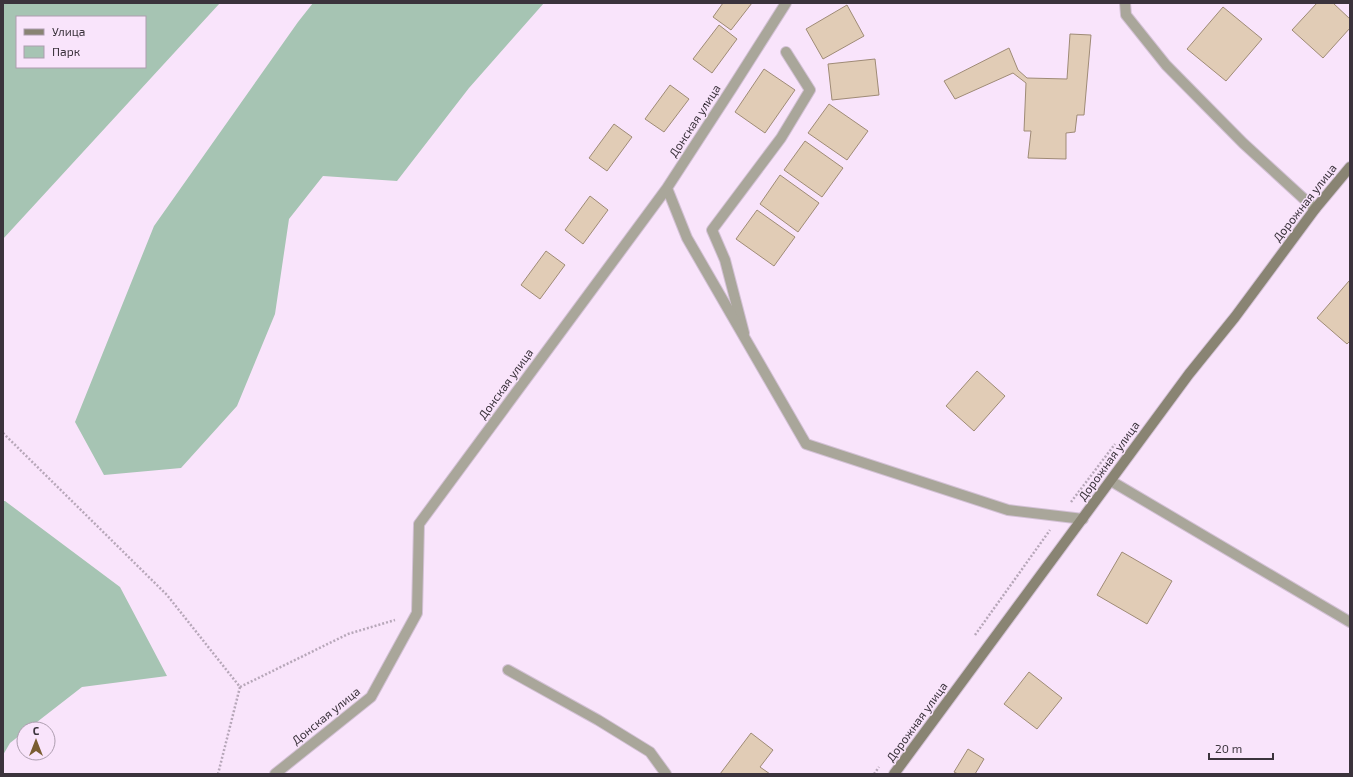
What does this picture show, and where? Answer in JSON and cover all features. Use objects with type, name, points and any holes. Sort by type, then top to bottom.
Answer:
[{"type":"street","name":"Донская улица","points":[[275,774],[371,697],[417,613],[419,524],[667,188],[786,3]]},
{"type":"street","points":[[1125,3],[1126,15],[1166,65],[1243,143],[1315,209]]},
{"type":"street","points":[[745,339],[725,260],[712,230],[781,138],[810,90],[786,52]]},
{"type":"street","name":"Дорожная улица","points":[[894,774],[1189,374],[1235,317],[1315,209],[1350,167]]},
{"type":"street","points":[[667,188],[687,238],[806,444],[1008,510],[1083,519]]},
{"type":"street","points":[[1111,481],[1350,622]]},
{"type":"street","points":[[508,670],[598,720],[650,752],[666,774]]},
{"type":"path","points":[[3,433],[167,595],[240,687]]},
{"type":"path","points":[[218,774],[240,687],[348,634],[417,613]]},
{"type":"green space","points":[[3,3],[220,3],[3,239]]},
{"type":"green space","points":[[313,3],[544,3],[469,88],[397,181],[323,176],[289,219],[275,314],[237,406],[181,468],[104,475],[75,422],[154,226]]},
{"type":"green space","points":[[3,501],[5,501],[120,587],[167,676],[82,687],[38,721],[16,721],[16,738],[10,743],[3,755]]},
{"type":"building","points":[[723,3],[752,3],[731,30],[713,17]]},
{"type":"building","points":[[1317,3],[1333,3],[1350,19],[1350,28],[1323,58],[1292,30]]},
{"type":"building","points":[[847,5],[864,36],[823,59],[806,29]]},
{"type":"building","points":[[1223,7],[1262,39],[1226,81],[1187,49]]},
{"type":"building","points":[[719,25],[737,39],[712,73],[693,59]]},
{"type":"building","points":[[1070,34],[1091,35],[1084,115],[1077,115],[1075,132],[1066,133],[1066,159],[1028,158],[1031,131],[1024,131],[1026,83],[1013,73],[955,99],[944,81],[1009,48],[1018,70],[1027,78],[1067,79]]},
{"type":"building","points":[[875,59],[879,95],[832,100],[828,64]]},
{"type":"building","points":[[764,69],[795,90],[765,133],[735,112]]},
{"type":"building","points":[[670,85],[689,99],[664,132],[645,119]]},
{"type":"building","points":[[829,104],[868,131],[847,160],[808,133]]},
{"type":"building","points":[[614,124],[632,137],[607,171],[589,158]]},
{"type":"building","points":[[805,141],[843,168],[822,197],[784,170]]},
{"type":"building","points":[[780,175],[819,203],[798,232],[760,204]]},
{"type":"building","points":[[590,196],[608,210],[583,244],[565,230]]},
{"type":"building","points":[[757,210],[795,237],[774,266],[736,239]]},
{"type":"building","points":[[546,251],[565,265],[540,299],[521,285]]},
{"type":"building","points":[[1349,281],[1350,341],[1347,344],[1317,318]]},
{"type":"building","points":[[977,371],[1005,396],[974,431],[946,406]]},
{"type":"building","points":[[1122,552],[1172,581],[1147,624],[1097,595]]},
{"type":"building","points":[[1029,672],[1062,698],[1037,729],[1004,704]]},
{"type":"building","points":[[751,733],[773,750],[760,767],[770,774],[720,774]]},
{"type":"building","points":[[968,749],[984,759],[975,774],[958,774],[954,772]]}]
